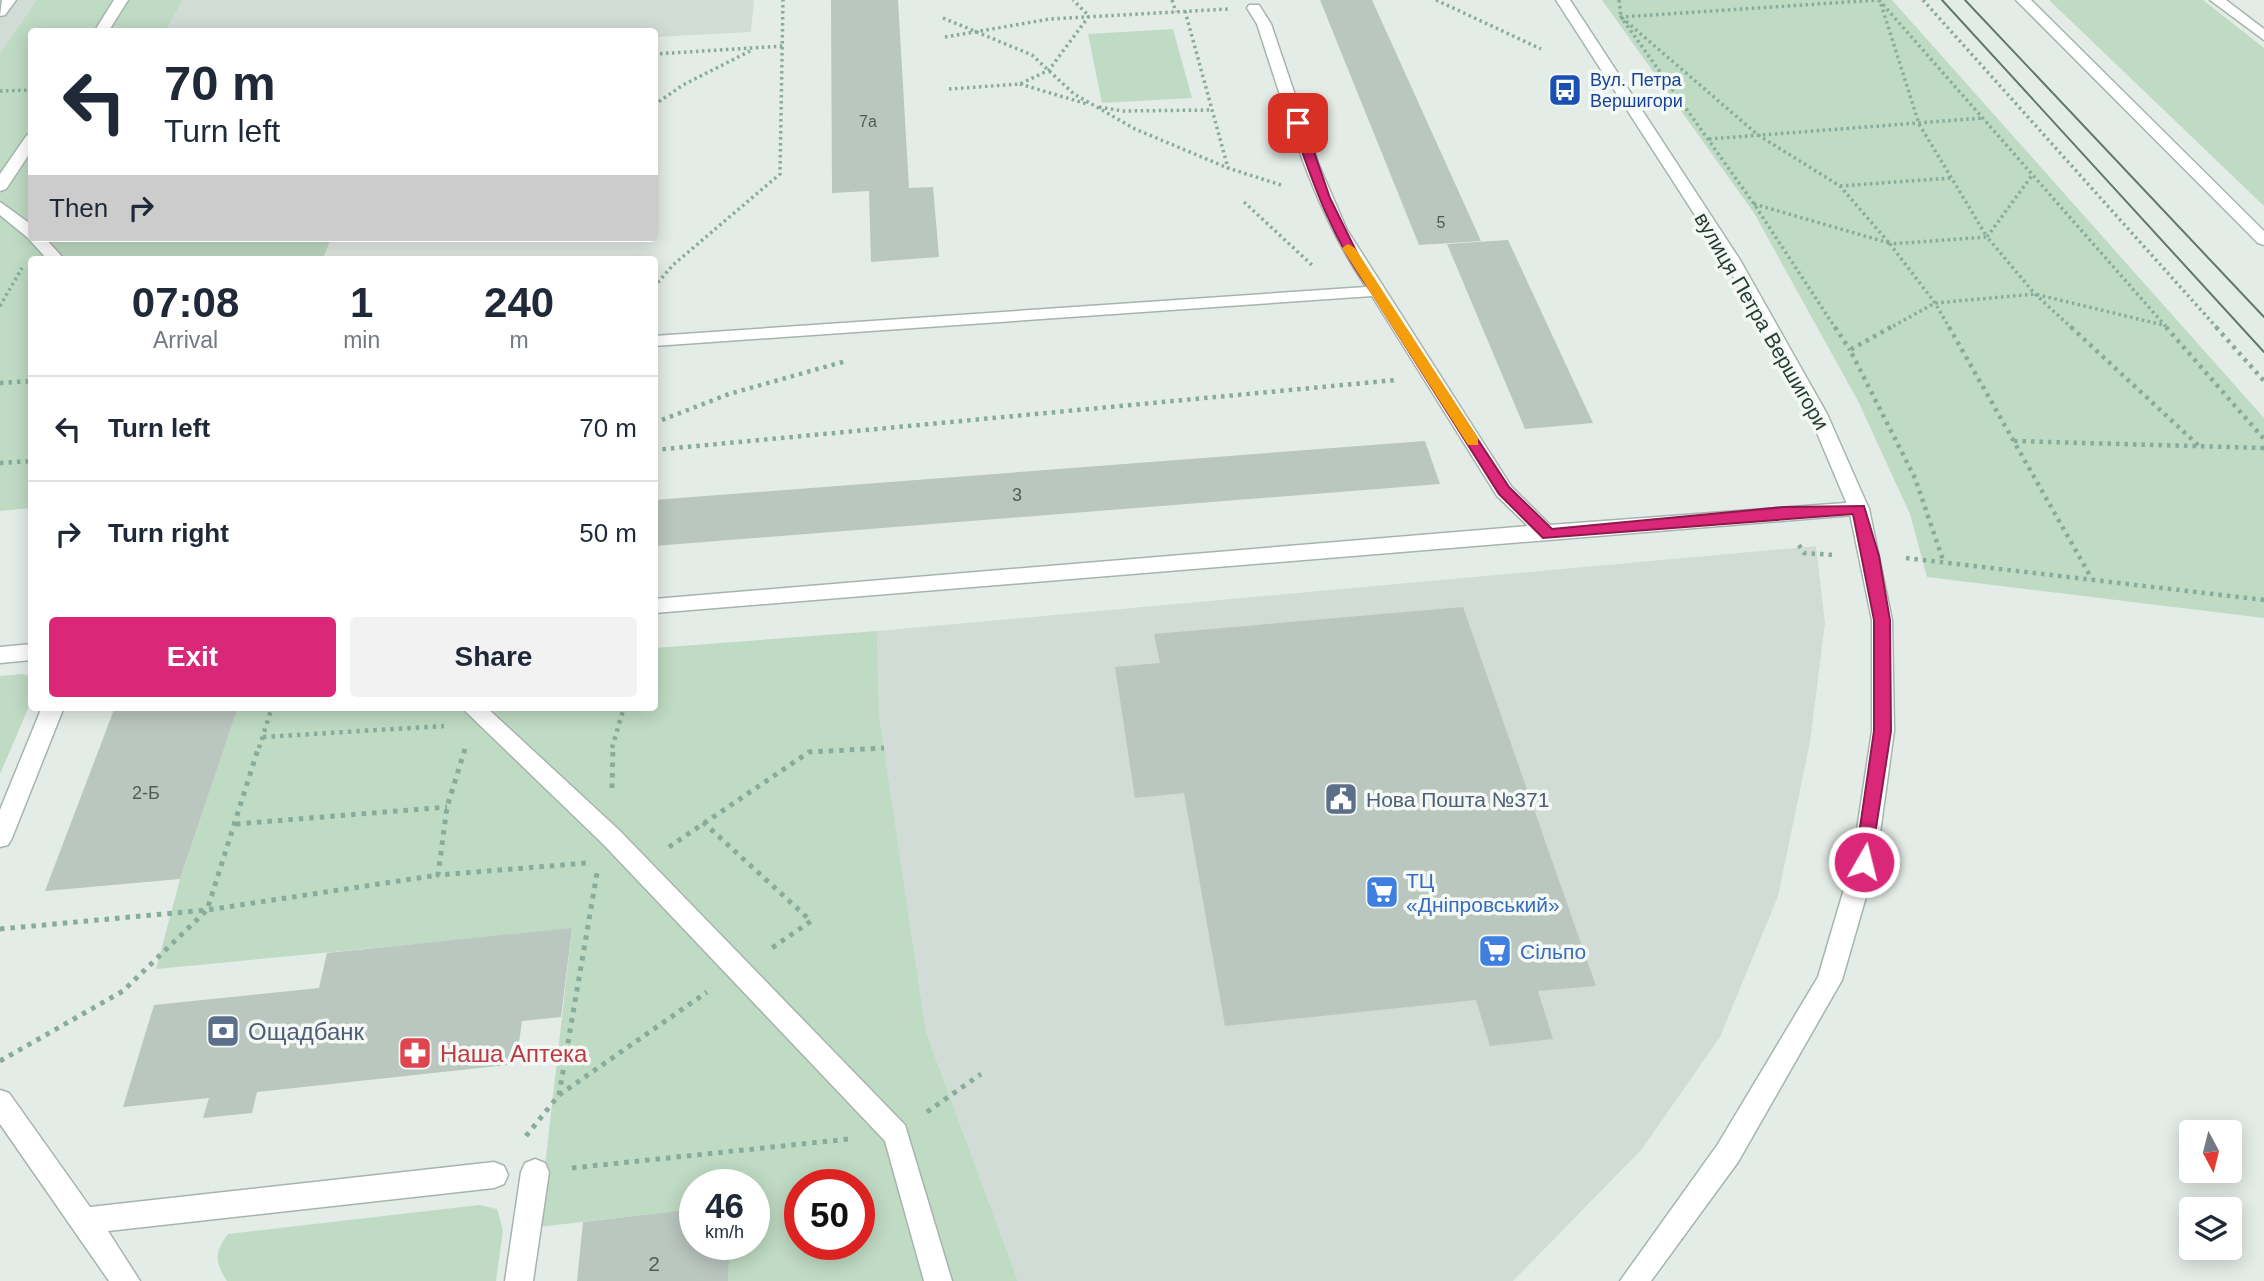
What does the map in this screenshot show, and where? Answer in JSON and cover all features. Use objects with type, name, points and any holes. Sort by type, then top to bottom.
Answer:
[{"type":"main road","points":[[0,12],[9,0]]},
{"type":"main road","points":[[104,28],[121,0]]},
{"type":"main road","name":"вулиця Петра Вершигори","points":[[1563,0],[1732,260],[1818,414],[1859,509],[1871,556],[1882,620],[1883,731],[1864,862],[1830,980],[1728,1153],[1634,1281]]},
{"type":"main road","points":[[2023,0],[2264,240]]},
{"type":"main road","points":[[2217,0],[2264,36]]},
{"type":"main road","points":[[1254,8],[1264,24],[1324,198],[1356,263],[1377,291],[1504,491],[1549,534]]},
{"type":"main road","points":[[0,186],[28,144]]},
{"type":"main road","points":[[0,207],[28,231]]},
{"type":"main road","points":[[40,242],[53,256]]},
{"type":"main road","points":[[658,341],[1377,291]]},
{"type":"main road","points":[[658,606],[1549,534],[1784,512],[1859,509]]},
{"type":"main road","points":[[0,655],[28,652]]},
{"type":"main road","points":[[0,838],[50,711]]},
{"type":"main road","points":[[474,715],[611,837],[896,1134],[938,1281]]},
{"type":"main road","points":[[0,1102],[126,1281]]},
{"type":"main road","points":[[519,1281],[535,1172]]},
{"type":"main road","points":[[82,1221],[494,1175]]},
{"type":"path","points":[[658,282],[673,265],[780,174],[783,0]]},
{"type":"path","points":[[1073,0],[1089,16]]},
{"type":"path","points":[[1172,0],[1176,12]]},
{"type":"path","points":[[1436,0],[1541,49]]},
{"type":"path","points":[[1619,0],[1621,17],[1754,204],[1850,350],[1901,444],[1931,514],[1943,560]]},
{"type":"path","points":[[1621,17],[1878,0]]},
{"type":"path","points":[[2199,446],[2035,294],[1987,237],[1919,124],[1879,0],[2264,439]]},
{"type":"path","points":[[1923,0],[2264,381]]},
{"type":"path","points":[[945,37],[972,30],[1089,16],[1254,8]]},
{"type":"path","points":[[1185,11],[1228,168]]},
{"type":"path","points":[[1020,84],[1049,70],[1089,16]]},
{"type":"path","points":[[1621,17],[1758,135],[1840,186],[1890,244],[1936,303],[2092,579]]},
{"type":"path","points":[[943,18],[1032,55],[1074,94],[1135,129],[1228,168],[1324,198]]},
{"type":"path","points":[[658,54],[784,46]]},
{"type":"path","points":[[658,102],[683,85],[756,48]]},
{"type":"path","points":[[949,89],[1020,84],[1095,106],[1123,111],[1212,110]]},
{"type":"path","points":[[0,91],[28,90]]},
{"type":"path","points":[[1709,139],[1984,118]]},
{"type":"path","points":[[1754,204],[1890,244],[1987,237],[2033,174]]},
{"type":"path","points":[[1840,186],[1951,178]]},
{"type":"path","points":[[1244,202],[1343,294]]},
{"type":"path","points":[[0,306],[32,242]]},
{"type":"path","points":[[1850,350],[1936,303],[2035,294],[2164,325]]},
{"type":"path","points":[[658,421],[729,394],[849,360]]},
{"type":"path","points":[[658,450],[1432,377]]},
{"type":"path","points":[[0,383],[28,382]]},
{"type":"path","points":[[2014,441],[2264,448]]},
{"type":"path","points":[[0,463],[28,461]]},
{"type":"path","points":[[1784,512],[1804,553],[1943,560],[2264,600]]},
{"type":"path","points":[[0,1061],[123,990],[207,909],[271,711]]},
{"type":"path","points":[[611,837],[612,748],[623,711]]},
{"type":"path","points":[[263,737],[474,715],[447,807],[439,875]]},
{"type":"path","points":[[640,868],[703,822],[809,752],[884,748]]},
{"type":"path","points":[[236,824],[447,807]]},
{"type":"path","points":[[494,1175],[559,1095],[811,921],[703,822]]},
{"type":"path","points":[[0,929],[207,909],[439,875],[599,862],[559,1095]]},
{"type":"path","points":[[535,1172],[896,1134],[981,1074]]},
{"type":"shaded area","points":[[0,0],[37,0],[0,53]]},
{"type":"shaded area","points":[[183,0],[754,0],[751,32],[658,37],[658,28],[168,28]]},
{"type":"shaded area","points":[[1816,546],[1825,623],[1810,742],[1778,896],[1720,1037],[1642,1149],[1513,1281],[1018,1281],[926,1032],[879,715],[877,631]]},
{"type":"green space","points":[[37,0],[183,0],[168,28],[28,28],[28,242],[329,242],[324,256],[28,256],[28,508],[0,511],[0,53]]},
{"type":"green space","points":[[1602,0],[1892,0],[2264,418],[2264,618],[1927,577],[1910,514],[1858,401],[1754,213]]},
{"type":"green space","points":[[2049,0],[2203,0],[2264,48],[2264,206]]},
{"type":"green space","points":[[1173,29],[1192,98],[1102,103],[1088,34]]},
{"type":"green space","points":[[877,631],[879,715],[926,1032],[1018,1281],[728,1281],[729,1260],[770,1260],[770,1169],[679,1169],[679,1211],[538,1227],[572,929],[156,969],[180,879],[237,711],[658,711],[658,648]]},
{"type":"green space","points":[[28,675],[28,709],[0,774],[0,676]]},
{"type":"green space","points":[[479,1205],[497,1209],[503,1230],[496,1281],[227,1281],[218,1263],[220,1246],[228,1234]]},
{"type":"building","points":[[831,0],[898,0],[909,188],[933,187],[939,257],[871,262],[869,191],[832,193]]},
{"type":"building","points":[[1320,0],[1372,0],[1481,241],[1419,245]]},
{"type":"building","points":[[1508,240],[1593,423],[1525,429],[1447,244]]},
{"type":"building","points":[[1425,441],[1440,484],[658,546],[658,500]]},
{"type":"building","name":"ТЦ «Дніпровський»","points":[[1463,607],[1596,986],[1538,991],[1553,1039],[1490,1046],[1476,1000],[1225,1026],[1184,793],[1135,798],[1115,667],[1160,663],[1154,634]]},
{"type":"building","points":[[113,711],[237,711],[180,879],[45,891]]},
{"type":"building","points":[[572,928],[561,1017],[522,1021],[516,1064],[257,1092],[252,1113],[203,1118],[209,1098],[123,1107],[154,1005],[319,988],[327,953]]},
{"type":"building","points":[[679,1211],[679,1260],[729,1260],[728,1281],[577,1281],[583,1222]]},
{"type":"tram line","points":[[1942,0],[2264,352]]},
{"type":"tram line","points":[[1965,0],[2264,317]]},
{"type":"slow traffic","points":[[1348,248],[1473,442]]},
{"type":"place","name":"Вул. Петра Вершигори","points":[[1565,90]]},
{"type":"place","name":"Нова Пошта №371","points":[[1341,799]]},
{"type":"place","name":"ТЦ «Дніпровський»","points":[[1382,892]]},
{"type":"place","name":"Сільпо","points":[[1495,951]]},
{"type":"place","name":"Ощадбанк","points":[[223,1031]]},
{"type":"place","name":"Наша Аптека","points":[[415,1053]]},
{"type":"route","points":[[1298,123],[1324,198],[1356,263],[1377,291],[1504,491],[1549,534],[1784,512],[1859,509],[1871,556],[1882,620],[1883,731],[1864,862]]}]
